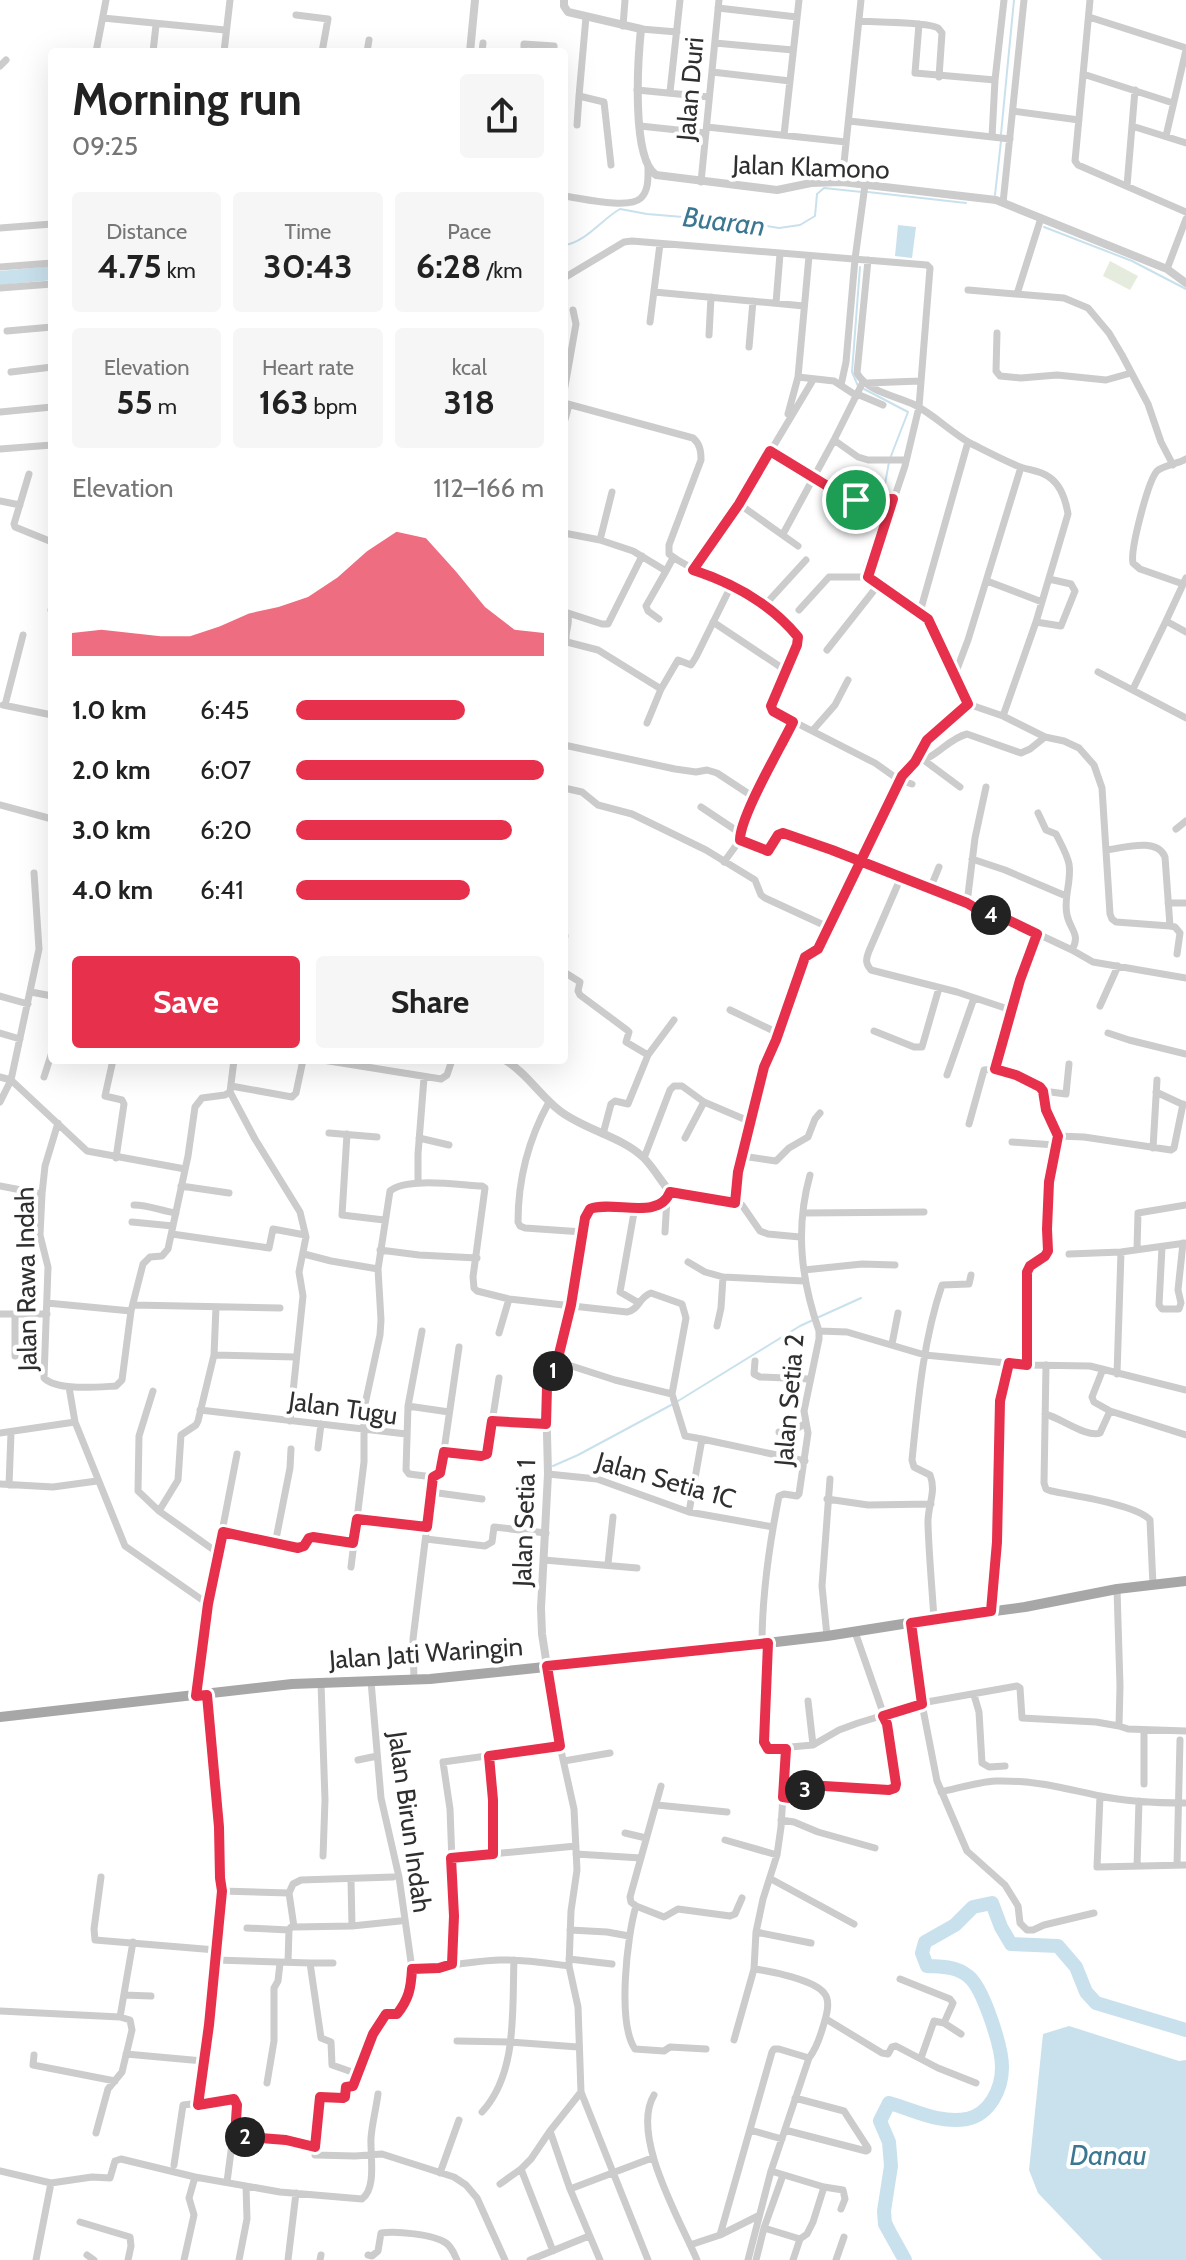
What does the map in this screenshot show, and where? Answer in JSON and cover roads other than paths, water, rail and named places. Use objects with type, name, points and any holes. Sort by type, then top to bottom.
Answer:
[{"type":"main road","name":"Jalan Jati Waringin","points":[[0,1717],[292,1684],[414,1680],[827,1636],[1025,1607],[1117,1589],[1186,1581]]},
{"type":"street","points":[[97,48],[106,0]]},
{"type":"street","points":[[224,48],[230,0]]},
{"type":"street","points":[[470,48],[475,0]]},
{"type":"street","points":[[564,0],[568,12],[623,26],[677,32]]},
{"type":"street","points":[[623,26],[625,0]]},
{"type":"street","points":[[670,92],[680,0]]},
{"type":"street","points":[[784,135],[799,0]]},
{"type":"street","points":[[842,182],[861,0]]},
{"type":"street","points":[[1003,203],[995,80],[1004,0]]},
{"type":"street","points":[[1001,138],[1013,111],[1024,0]]},
{"type":"street","points":[[1090,0],[1075,161],[1186,212]]},
{"type":"street","points":[[718,4],[797,17]]},
{"type":"street","name":"Jalan Duri","points":[[701,182],[718,4]]},
{"type":"street","points":[[296,15],[328,19],[323,48]]},
{"type":"street","points":[[577,125],[586,17]]},
{"type":"street","points":[[1089,17],[1186,49],[1166,136]]},
{"type":"street","points":[[103,18],[225,30]]},
{"type":"street","points":[[859,21],[934,26],[942,33],[939,77]]},
{"type":"street","points":[[919,24],[915,73],[995,80]]},
{"type":"street","points":[[153,48],[156,25]]},
{"type":"street","points":[[568,196],[632,202],[641,198],[647,188],[648,167],[637,90],[641,29]]},
{"type":"street","points":[[368,48],[369,40]]},
{"type":"street","points":[[715,43],[793,50]]},
{"type":"street","points":[[524,48],[524,44],[554,48]]},
{"type":"street","points":[[712,72],[790,81]]},
{"type":"street","points":[[1083,74],[1173,103]]},
{"type":"street","points":[[637,90],[709,97]]},
{"type":"street","points":[[1127,186],[1135,90]]},
{"type":"street","points":[[579,96],[604,102],[611,165]]},
{"type":"street","points":[[1013,111],[1079,120]]},
{"type":"street","points":[[849,121],[1001,138]]},
{"type":"street","points":[[640,126],[846,142]]},
{"type":"street","points":[[1132,126],[1186,143]]},
{"type":"street","name":"Jalan Klamono","points":[[648,167],[656,175],[783,191],[811,183],[842,182],[864,190],[986,198],[1167,269],[1186,283]]},
{"type":"street","points":[[841,385],[864,190]]},
{"type":"street","points":[[1017,294],[1041,218]]},
{"type":"street","points":[[1167,269],[1186,219]]},
{"type":"street","points":[[0,228],[48,224]]},
{"type":"street","points":[[568,276],[624,242],[927,265],[930,268],[919,407],[906,460],[868,577]]},
{"type":"street","points":[[650,322],[660,244]]},
{"type":"street","points":[[776,303],[780,254]]},
{"type":"street","points":[[786,424],[798,377],[809,256]]},
{"type":"street","points":[[783,534],[860,389],[857,373],[868,260]]},
{"type":"street","points":[[0,267],[48,263]]},
{"type":"street","points":[[0,288],[48,284]]},
{"type":"street","points":[[968,290],[1064,298],[1088,308],[1109,333],[1148,404],[1173,465]]},
{"type":"street","points":[[654,292],[804,306]]},
{"type":"street","points":[[709,335],[711,297]]},
{"type":"street","points":[[749,347],[753,301]]},
{"type":"street","points":[[568,369],[576,324],[573,310]]},
{"type":"street","points":[[7,331],[48,327]]},
{"type":"street","points":[[997,333],[996,371],[1000,376],[1057,375],[1106,380],[1131,373]]},
{"type":"street","points":[[11,372],[48,367]]},
{"type":"street","points":[[798,377],[834,381],[919,407],[968,442],[1049,477],[1063,495],[1068,514],[1036,622],[1003,716]]},
{"type":"street","points":[[693,570],[739,504],[813,380]]},
{"type":"street","points":[[860,389],[920,381]]},
{"type":"street","points":[[860,389],[883,405]]},
{"type":"street","points":[[568,405],[696,441],[701,460],[669,545],[669,554],[693,570],[732,584],[764,606],[798,637],[771,709],[875,763],[899,780],[912,784]]},
{"type":"street","points":[[0,412],[48,407]]},
{"type":"street","points":[[834,440],[858,457],[868,460],[906,460]]},
{"type":"street","points":[[920,612],[968,442]]},
{"type":"street","points":[[0,449],[48,445]]},
{"type":"street","points":[[770,451],[847,498],[893,499]]},
{"type":"street","points":[[1133,689],[1185,581],[1140,569],[1131,560],[1136,532],[1155,473],[1186,459]]},
{"type":"street","points":[[954,677],[1021,467]]},
{"type":"street","points":[[29,474],[14,524],[48,540]]},
{"type":"street","points":[[600,540],[612,492]]},
{"type":"street","points":[[0,501],[20,505]]},
{"type":"street","points":[[739,504],[798,546]]},
{"type":"street","points":[[568,534],[633,551],[666,571]]},
{"type":"street","points":[[568,613],[608,624],[642,556]]},
{"type":"street","points":[[659,619],[646,606],[673,558]]},
{"type":"street","points":[[764,606],[806,560]]},
{"type":"street","points":[[799,610],[829,577],[868,577],[928,619],[968,704],[1079,748],[1094,765],[1102,788],[1112,919],[1116,922],[1175,927],[1180,933],[1177,954]]},
{"type":"street","points":[[1036,622],[1061,626],[1075,591],[1071,584],[1049,579]]},
{"type":"street","points":[[987,581],[1042,602]]},
{"type":"street","points":[[647,723],[661,689],[678,660],[691,665],[732,584]]},
{"type":"street","points":[[827,650],[879,584]]},
{"type":"street","points":[[1166,621],[1186,632]]},
{"type":"street","points":[[713,622],[785,670]]},
{"type":"street","points":[[23,635],[2,705],[48,714]]},
{"type":"street","points":[[568,642],[598,650],[661,689]]},
{"type":"street","points":[[1098,672],[1186,718]]},
{"type":"street","points":[[813,730],[835,705],[848,680]]},
{"type":"street","points":[[735,1203],[738,1172],[764,1067],[805,957],[817,951],[899,780],[915,762],[927,740],[968,704]]},
{"type":"street","points":[[724,862],[740,836],[755,798],[793,722]]},
{"type":"street","points":[[915,762],[925,761],[967,734],[1021,753],[1045,737]]},
{"type":"street","points":[[568,746],[675,769],[707,770],[717,773],[755,798]]},
{"type":"street","points":[[925,761],[960,787]]},
{"type":"street","points":[[967,903],[986,787]]},
{"type":"street","points":[[568,789],[582,792],[605,808],[632,814],[724,862],[757,882],[765,898],[828,927]]},
{"type":"street","points":[[2,807],[48,818]]},
{"type":"street","points":[[701,807],[740,836],[768,851],[778,835],[783,833],[1006,919],[1088,960],[1186,978]]},
{"type":"street","points":[[1038,813],[1046,830],[1056,834],[1070,866],[1066,913],[1077,936],[1072,950]]},
{"type":"street","points":[[1176,829],[1186,821]]},
{"type":"street","points":[[1106,850],[1152,845],[1160,847],[1165,857],[1170,926]]},
{"type":"street","points":[[972,859],[1066,896]]},
{"type":"street","points":[[930,889],[939,867]]},
{"type":"street","points":[[0,1102],[11,1080],[39,949],[34,873]]},
{"type":"street","points":[[901,877],[866,961],[871,970],[1011,1010]]},
{"type":"street","points":[[1168,903],[1186,903]]},
{"type":"street","points":[[995,1069],[1037,934]]},
{"type":"street","points":[[1100,1006],[1118,966]]},
{"type":"street","points":[[568,974],[580,982],[580,995],[629,1032],[626,1042],[648,1055]]},
{"type":"street","points":[[874,1031],[914,1047],[922,1047],[939,988]]},
{"type":"street","points":[[31,992],[48,995]]},
{"type":"street","points":[[0,996],[28,1004]]},
{"type":"street","points":[[947,1075],[974,998]]},
{"type":"street","points":[[730,1010],[778,1033]]},
{"type":"street","points":[[603,1134],[611,1104],[615,1101],[628,1104],[648,1055],[674,1020]]},
{"type":"street","points":[[0,1033],[20,1039]]},
{"type":"street","points":[[1108,1033],[1186,1054]]},
{"type":"street","points":[[44,1077],[48,1064]]},
{"type":"street","points":[[112,1064],[105,1096],[122,1100],[124,1104],[116,1158]]},
{"type":"street","points":[[69,1387],[116,1386],[121,1383],[132,1308],[143,1264],[150,1257],[166,1253],[195,1107],[202,1098],[225,1095],[230,1089],[233,1064]]},
{"type":"street","points":[[230,1089],[292,1097],[296,1093],[302,1064]]},
{"type":"street","points":[[345,1064],[424,1078],[444,1078],[451,1064]]},
{"type":"street","points":[[512,1064],[549,1102],[579,1123],[644,1158],[668,1196],[665,1232]]},
{"type":"street","points":[[969,1124],[984,1070],[995,1069],[1029,1080],[1043,1091],[1066,1094],[1069,1064]]},
{"type":"street","points":[[0,1077],[11,1080],[87,1151],[185,1169]]},
{"type":"street","points":[[418,1183],[424,1078]]},
{"type":"street","points":[[1153,1148],[1157,1080]]},
{"type":"street","points":[[644,1158],[672,1087],[682,1086],[704,1102],[751,1122]]},
{"type":"street","points":[[230,1089],[255,1139],[300,1212],[305,1235],[299,1272],[303,1296],[290,1421]]},
{"type":"street","points":[[1027,1365],[1027,1272],[1048,1251],[1049,1182],[1058,1136],[1046,1110],[1043,1091]]},
{"type":"street","points":[[1058,1136],[1167,1150],[1174,1148],[1184,1105],[1156,1092]]},
{"type":"street","points":[[549,1102],[536,1125],[522,1171],[520,1226],[583,1232],[590,1209],[601,1206],[658,1207],[668,1196]]},
{"type":"street","points":[[685,1138],[704,1102]]},
{"type":"street","points":[[742,1156],[776,1161],[789,1148],[808,1137],[820,1113]]},
{"type":"street","name":"Jalan Rawa Indah","points":[[58,1123],[45,1166],[42,1194],[40,1235],[48,1267],[44,1378],[47,1382],[69,1387],[75,1422],[125,1546],[208,1604]]},
{"type":"street","points":[[329,1133],[377,1137]]},
{"type":"street","points":[[347,1134],[342,1215],[384,1220]]},
{"type":"street","points":[[419,1138],[449,1145]]},
{"type":"street","points":[[1012,1142],[1055,1145]]},
{"type":"street","name":"Jalan Setia 2","points":[[786,1749],[768,1749],[764,1742],[765,1643],[762,1604],[779,1496],[799,1494],[808,1433],[804,1411],[819,1339],[804,1281],[800,1237],[810,1175]]},
{"type":"street","points":[[351,1567],[365,1430],[364,1409],[381,1320],[380,1250],[392,1188],[418,1183],[485,1188],[473,1277],[474,1288],[482,1293],[509,1299],[627,1312],[632,1311],[647,1294],[678,1302],[686,1318],[672,1394],[685,1436],[805,1461]]},
{"type":"street","points":[[0,1186],[42,1194]]},
{"type":"street","points":[[181,1186],[229,1193]]},
{"type":"street","points":[[668,1196],[742,1205],[760,1231],[800,1237]]},
{"type":"street","points":[[134,1205],[176,1213]]},
{"type":"street","points":[[1137,1249],[1138,1213],[1186,1205]]},
{"type":"street","points":[[635,1207],[620,1292],[639,1303]]},
{"type":"street","points":[[804,1213],[924,1212]]},
{"type":"street","points":[[132,1222],[269,1248],[273,1229],[305,1235]]},
{"type":"street","name":"Jalan Setia 1","points":[[547,1666],[541,1620],[548,1474],[546,1394],[571,1305],[583,1232]]},
{"type":"street","points":[[1069,1254],[1121,1252],[1185,1243],[1178,1283],[1179,1309],[1162,1309],[1159,1305],[1162,1247]]},
{"type":"street","points":[[380,1250],[477,1258]]},
{"type":"street","points":[[1117,1374],[1121,1252]]},
{"type":"street","points":[[304,1254],[378,1269]]},
{"type":"street","points":[[688,1262],[705,1272],[723,1277],[804,1281]]},
{"type":"street","points":[[804,1270],[862,1264],[895,1265]]},
{"type":"street","points":[[934,1619],[927,1521],[933,1482],[930,1475],[914,1467],[912,1460],[925,1355],[942,1285],[969,1284],[971,1275]]},
{"type":"street","points":[[717,1326],[723,1277]]},
{"type":"street","points":[[499,1333],[509,1299]]},
{"type":"street","points":[[47,1303],[132,1308],[280,1308]]},
{"type":"street","points":[[159,1511],[178,1480],[181,1435],[196,1425],[214,1355],[216,1307]]},
{"type":"street","points":[[892,1344],[898,1313]]},
{"type":"street","points":[[0,1314],[47,1314]]},
{"type":"street","points":[[15,1314],[15,1356]]},
{"type":"street","points":[[406,1434],[422,1331]]},
{"type":"street","points":[[819,1331],[847,1332],[925,1355],[1027,1365],[1090,1366],[1186,1390]]},
{"type":"street","points":[[414,1680],[413,1639],[433,1477],[440,1473],[459,1347]]},
{"type":"street","points":[[214,1355],[295,1357]]},
{"type":"street","points":[[556,1361],[672,1394]]},
{"type":"street","points":[[755,1361],[754,1374],[760,1377],[809,1379]]},
{"type":"street","points":[[991,1611],[997,1551],[1000,1401],[1009,1363]]},
{"type":"street","points":[[1046,1365],[1046,1489],[1145,1514],[1150,1520],[1153,1585]]},
{"type":"street","points":[[1103,1369],[1092,1400],[1110,1411],[1186,1435]]},
{"type":"street","points":[[444,1452],[487,1454],[499,1378]]},
{"type":"street","points":[[153,1391],[139,1436],[137,1481],[140,1494],[218,1553]]},
{"type":"street","points":[[408,1406],[449,1412]]},
{"type":"street","name":"Jalan Tugu","points":[[200,1410],[406,1434],[407,1473],[433,1477]]},
{"type":"street","points":[[1045,1414],[1094,1436],[1100,1433],[1110,1411]]},
{"type":"street","points":[[492,1421],[546,1424]]},
{"type":"street","points":[[0,1433],[75,1422]]},
{"type":"street","points":[[779,1432],[793,1431],[806,1423]]},
{"type":"street","points":[[318,1448],[321,1424]]},
{"type":"street","points":[[11,1433],[4,1485],[53,1487],[97,1481]]},
{"type":"street","points":[[689,1512],[702,1439]]},
{"type":"street","points":[[275,1544],[291,1449]]},
{"type":"street","points":[[198,2105],[222,1891],[219,1827],[202,1695],[208,1604],[237,1454]]},
{"type":"street","name":"Jalan Setia 1C","points":[[548,1474],[597,1479],[689,1512],[773,1527]]},
{"type":"street","points":[[827,1636],[822,1586],[830,1479]]},
{"type":"street","points":[[431,1492],[482,1499]]},
{"type":"street","points":[[827,1499],[868,1505],[931,1504]]},
{"type":"street","points":[[608,1564],[613,1517]]},
{"type":"street","points":[[357,1519],[427,1527]]},
{"type":"street","points":[[426,1539],[485,1546],[492,1542],[494,1527],[546,1533]]},
{"type":"street","points":[[223,1532],[298,1548],[313,1537],[353,1543]]},
{"type":"street","points":[[544,1560],[637,1568]]},
{"type":"street","points":[[1117,1589],[1119,1726]]},
{"type":"street","points":[[911,1623],[937,1781],[967,1851],[1005,1885],[1018,1906],[1023,1928],[1033,1930],[1094,1913]]},
{"type":"street","points":[[783,1797],[802,1800],[808,1785],[895,1788],[887,1724],[855,1632]]},
{"type":"street","points":[[547,1666],[574,1809],[577,1870],[569,1962],[578,2007],[581,2092],[648,2260]]},
{"type":"street","name":"Jalan Birun Indah","points":[[371,1681],[381,1798],[399,1877],[402,1924],[412,1969]]},
{"type":"street","points":[[321,1683],[325,1800],[323,1856]]},
{"type":"street","points":[[734,2040],[754,1969],[756,1932],[763,1899],[777,1855],[786,1749],[813,1745],[839,1730],[922,1704],[1018,1686],[1022,1718],[1096,1722],[1128,1729],[1186,1731]]},
{"type":"street","points":[[974,1695],[979,1712],[982,1763],[989,1767],[1005,1766]]},
{"type":"street","points":[[808,1701],[813,1745]]},
{"type":"street","points":[[1144,1730],[1144,1784]]},
{"type":"street","points":[[1100,1796],[1097,1868],[1182,1865],[1180,1740]]},
{"type":"street","points":[[452,1964],[454,1916],[450,1809],[443,1762],[560,1746]]},
{"type":"street","points":[[564,1761],[610,1753]]},
{"type":"street","points":[[358,1760],[377,1756]]},
{"type":"street","points":[[489,1756],[493,1854]]},
{"type":"street","points":[[941,1792],[994,1781],[1049,1783],[1100,1796],[1183,1803]]},
{"type":"street","points":[[661,1786],[631,1902],[664,1917],[676,1909],[730,1916],[735,1914],[742,1898]]},
{"type":"street","points":[[1137,1866],[1139,1801]]},
{"type":"street","points":[[657,1805],[727,1812]]},
{"type":"street","points":[[781,1820],[875,1848]]},
{"type":"street","points":[[625,1833],[646,1838]]},
{"type":"street","points":[[725,1840],[777,1855]]},
{"type":"street","points":[[451,1858],[576,1850],[641,1858]]},
{"type":"street","points":[[101,1877],[95,1940],[216,1950]]},
{"type":"street","points":[[267,2083],[274,2041],[274,1988],[292,1928],[289,1893],[293,1884],[301,1880],[393,1877]]},
{"type":"street","points":[[771,1879],[854,1924]]},
{"type":"street","points":[[351,1880],[352,1926]]},
{"type":"street","points":[[222,1891],[289,1893]]},
{"type":"street","points":[[636,1906],[629,1936],[625,1988],[628,2032],[634,2048],[664,2051],[670,2047],[706,2049]]},
{"type":"street","points":[[247,1928],[402,1924]]},
{"type":"street","points":[[368,1927],[402,1924]]},
{"type":"street","points":[[570,1930],[629,1936]]},
{"type":"street","points":[[756,1932],[811,1943]]},
{"type":"street","points":[[120,2017],[133,1942]]},
{"type":"street","points":[[215,1960],[333,1963]]},
{"type":"street","points":[[482,2112],[497,2088],[505,2067],[510,2042],[514,1960]]},
{"type":"street","points":[[505,2260],[477,2198],[454,2177],[382,2154],[315,2155],[320,2097],[345,2097],[346,2087],[353,2086],[379,2024],[386,2014],[397,2014],[406,2002],[412,1969],[514,1960],[612,1964]]},
{"type":"street","points":[[310,1963],[321,2038],[331,2042],[332,2065],[355,2073],[358,2071]]},
{"type":"street","points":[[748,2259],[771,2171],[809,2058],[826,2019],[827,1997],[809,1984],[754,1969]]},
{"type":"street","points":[[900,1979],[950,1999],[953,2003],[944,2023]]},
{"type":"street","points":[[124,1995],[151,1996]]},
{"type":"street","points":[[0,2011],[128,2018],[132,2024],[122,2072],[108,2089],[96,2133]]},
{"type":"street","points":[[826,2019],[882,2053],[888,2054],[896,2046],[976,2083]]},
{"type":"street","points":[[921,2058],[936,2020],[961,2034]]},
{"type":"street","points":[[457,2041],[578,2047]]},
{"type":"street","points":[[720,2235],[774,2049],[809,2058]]},
{"type":"street","points":[[126,2054],[203,2061]]},
{"type":"street","points":[[34,2055],[33,2065],[115,2081]]},
{"type":"street","points":[[500,2184],[531,2159],[581,2092]]},
{"type":"street","points":[[0,2171],[51,2183],[92,2177],[110,2178],[118,2159],[246,2186],[362,2199],[369,2193],[373,2156],[371,2139],[378,2094]]},
{"type":"street","points":[[654,2095],[648,2121],[652,2158],[697,2260]]},
{"type":"street","points":[[750,2130],[866,2151],[868,2148],[844,2111],[795,2098]]},
{"type":"street","points":[[174,2165],[183,2105],[234,2099],[237,2105],[235,2136],[227,2182]]},
{"type":"street","points":[[440,2173],[459,2120]]},
{"type":"street","points":[[550,2131],[600,2260]]},
{"type":"street","points":[[235,2136],[286,2140],[315,2147]]},
{"type":"street","points":[[570,2189],[652,2158]]},
{"type":"street","points":[[521,2169],[553,2251]]},
{"type":"street","points":[[771,2171],[845,2192],[841,2209]]},
{"type":"street","points":[[748,2259],[764,2228],[783,2175]]},
{"type":"street","points":[[184,2260],[194,2215],[189,2198],[195,2177]]},
{"type":"street","points":[[36,2260],[51,2183]]},
{"type":"street","points":[[239,2260],[247,2219],[246,2186]]},
{"type":"street","points":[[793,2260],[800,2239],[810,2229],[824,2187]]},
{"type":"street","points":[[288,2260],[296,2193]]},
{"type":"street","points":[[690,2245],[720,2235],[759,2216]]},
{"type":"street","points":[[80,2222],[130,2237],[128,2260]]},
{"type":"street","points":[[764,2228],[800,2239]]},
{"type":"street","points":[[368,2255],[378,2251],[381,2233],[389,2232],[444,2241],[457,2260]]},
{"type":"street","points":[[530,2260],[589,2236]]},
{"type":"street","points":[[836,2260],[844,2237]]},
{"type":"water","points":[[898,225],[916,227],[912,258],[895,256]]},
{"type":"water","name":"Danau","points":[[1069,2026],[1179,2061],[1186,2060],[1186,2260],[1102,2260],[1038,2193],[1029,2170],[1043,2034]]},
{"type":"water","points":[[885,2194],[885,2223],[892,2221],[912,2260],[900,2260],[882,2229]]},
{"type":"waterway","points":[[1001,134],[1014,0]]},
{"type":"waterway","points":[[995,195],[1001,141]]},
{"type":"waterway","name":"Buaran","points":[[568,244],[586,235],[620,209],[779,228],[800,225],[815,216],[817,194],[824,188],[862,192]]},
{"type":"waterway","name":"Buaran","points":[[868,192],[966,203]]},
{"type":"waterway","name":"Buaran","points":[[1044,227],[1132,261],[1186,289]]},
{"type":"waterway","points":[[858,386],[852,372],[860,267]]},
{"type":"waterway","name":"Buaran","points":[[0,278],[48,273]]},
{"type":"waterway","points":[[864,389],[908,412],[891,456]]},
{"type":"waterway","points":[[883,495],[889,462]]},
{"type":"waterway","points":[[864,566],[877,530],[881,502]]},
{"type":"waterway","points":[[876,574],[916,603]]},
{"type":"waterway","points":[[933,615],[953,660]]},
{"type":"waterway","points":[[819,1317],[861,1298]]},
{"type":"waterway","points":[[678,1401],[813,1320]]},
{"type":"waterway","points":[[553,1466],[673,1404]]},
{"type":"waterway","points":[[905,2260],[885,2224],[891,2166],[889,2142],[880,2121],[889,2103],[937,2118],[967,2119],[982,2112],[993,2099],[1000,2084],[1002,2067],[991,2018],[974,1982],[958,1970],[927,1966],[922,1953],[925,1942],[955,1925],[973,1907],[992,1903],[1011,1944],[1058,1946],[1076,1967],[1086,1992],[1096,2003],[1186,2030]]}]
